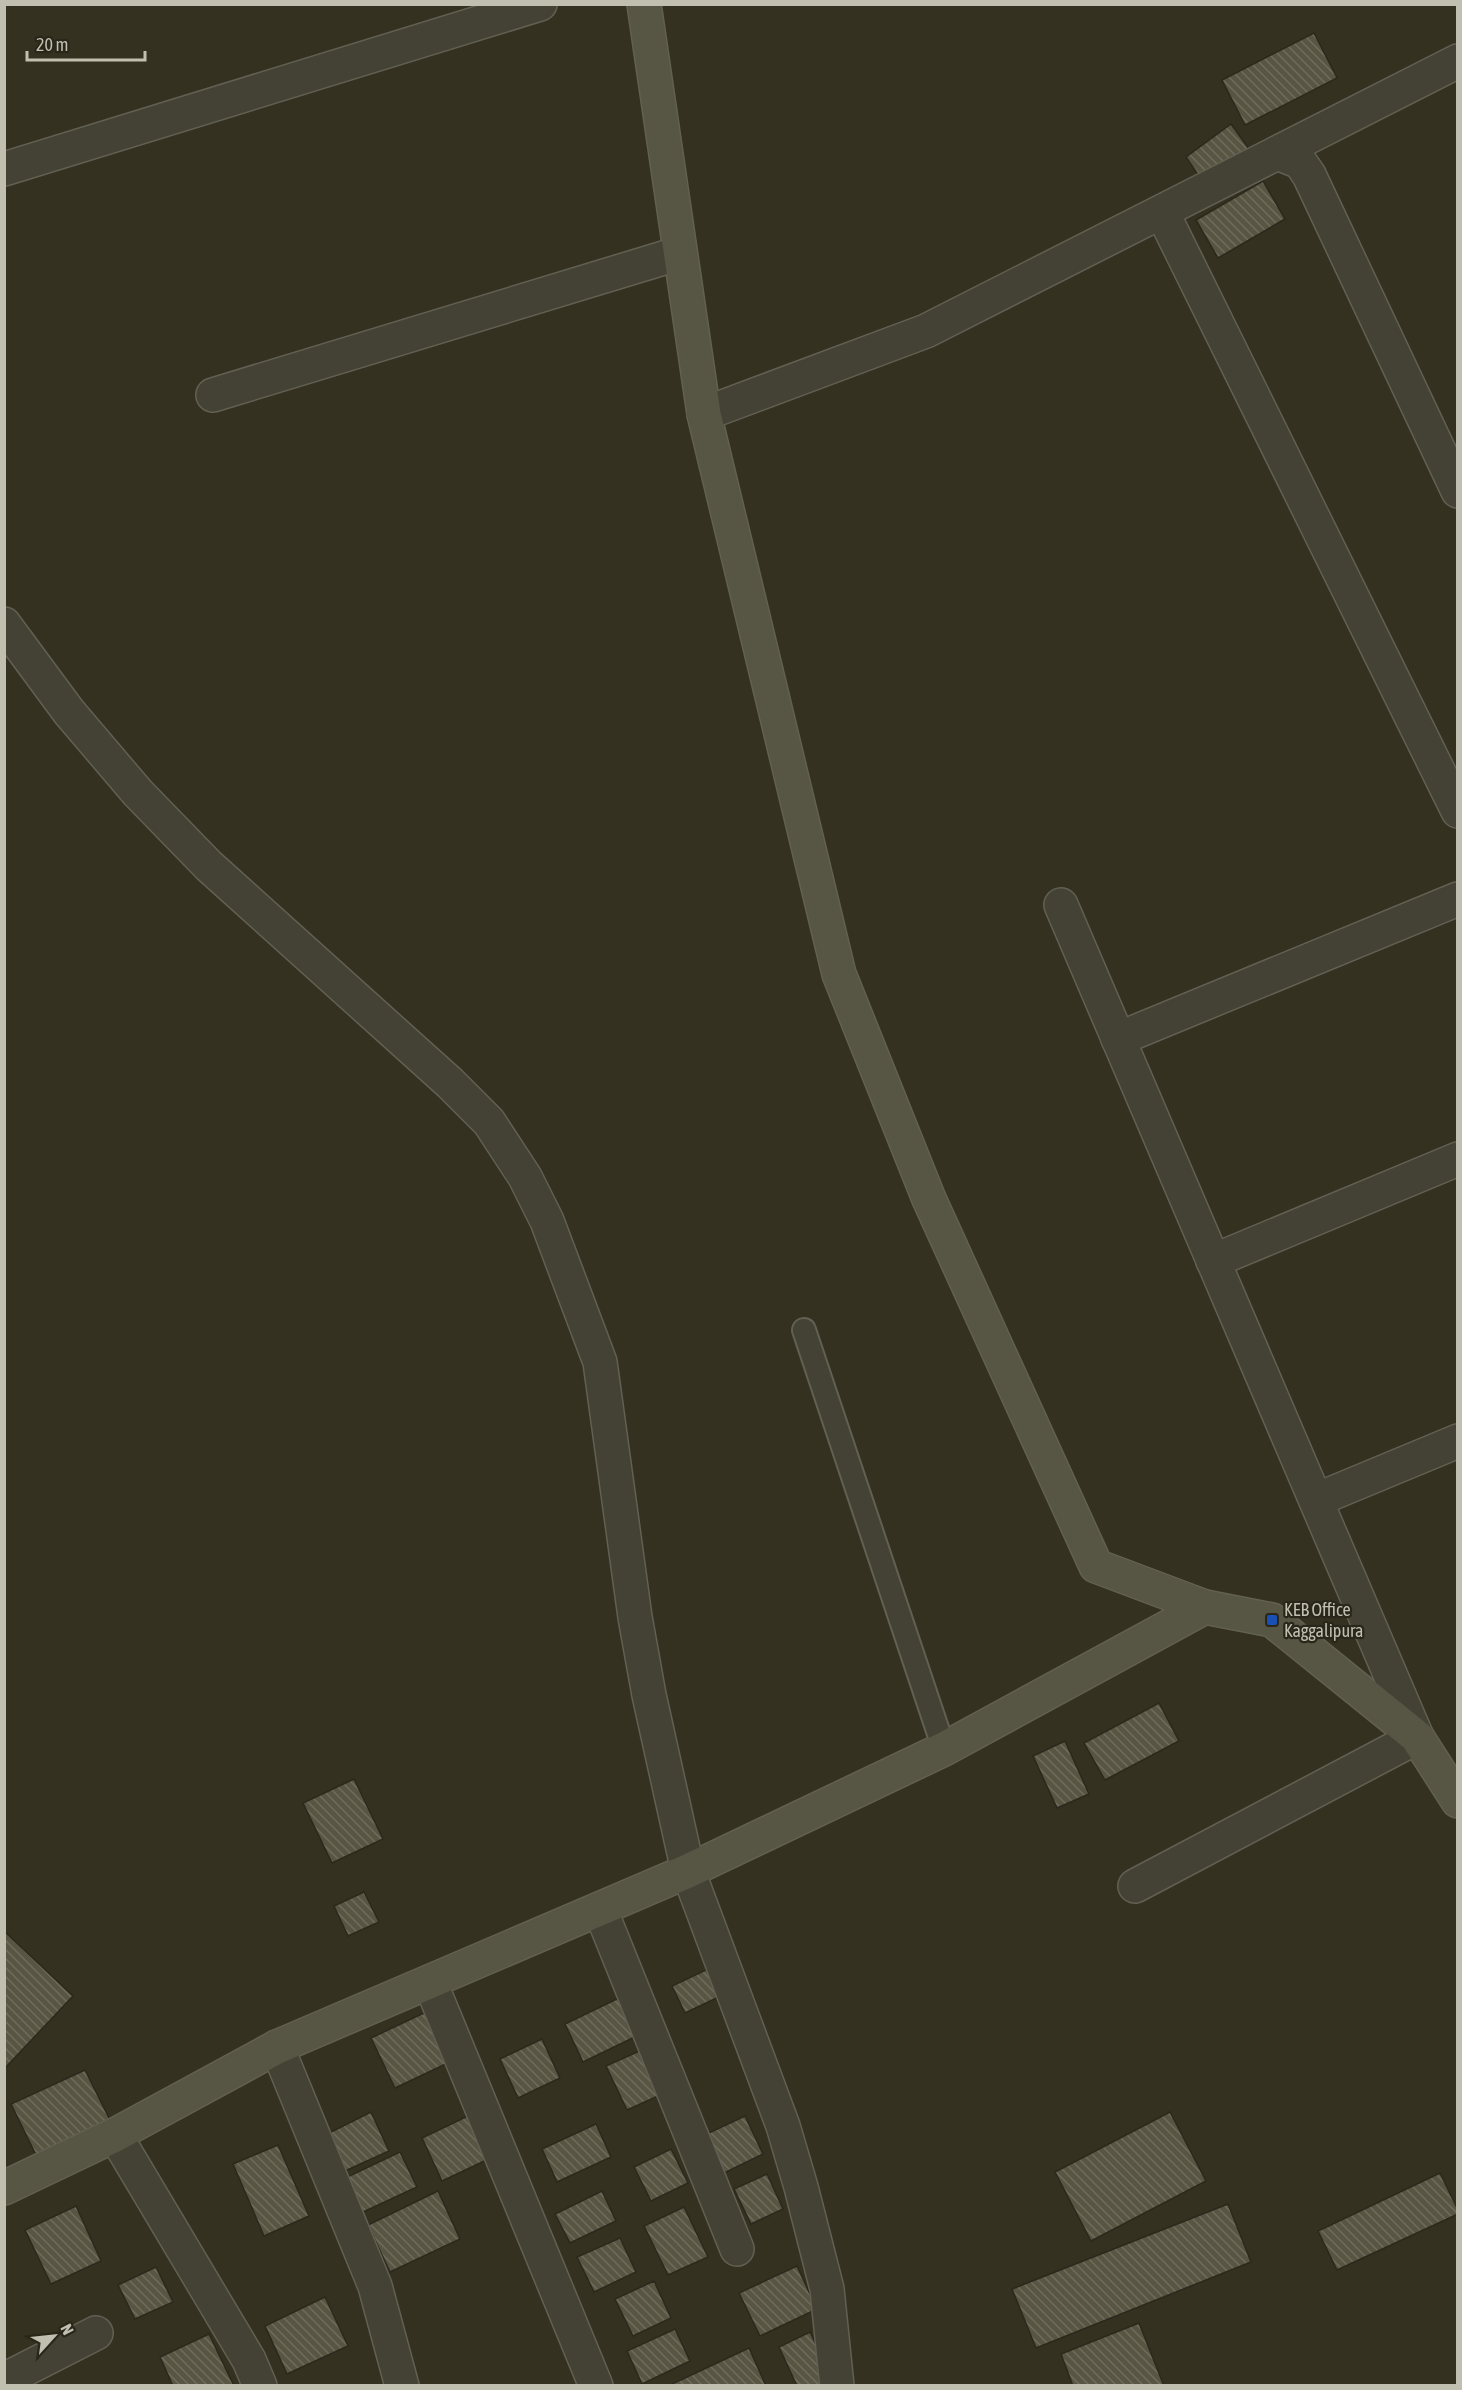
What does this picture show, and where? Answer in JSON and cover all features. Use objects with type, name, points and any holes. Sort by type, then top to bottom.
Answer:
[{"type":"main road","points":[[644,4],[704,414],[839,974],[929,1199],[1096,1566],[1205,1607],[1272,1620],[1417,1737],[1458,1801]]},
{"type":"main road","points":[[4,2188],[115,2134],[277,2047],[688,1870],[944,1749],[1205,1607]]},
{"type":"street","points":[[4,169],[540,4]]},
{"type":"street","points":[[704,414],[926,331],[1458,62]]},
{"type":"street","points":[[1277,153],[1300,162],[1309,176],[1458,491]]},
{"type":"street","points":[[1162,212],[1458,811]]},
{"type":"street","points":[[213,395],[680,253]]},
{"type":"street","points":[[4,624],[69,712],[138,793],[209,866],[450,1083],[489,1122],[525,1177],[547,1221],[600,1362],[641,1651],[688,1870],[783,2126],[801,2187],[827,2289],[837,2385]]},
{"type":"street","points":[[1118,1039],[1458,899]]},
{"type":"street","points":[[1061,905],[1417,1737],[1135,1886]]},
{"type":"street","points":[[1213,1261],[1458,1158]]},
{"type":"street","points":[[1316,1500],[1458,1441]]},
{"type":"street","points":[[600,1909],[737,2249]]},
{"type":"street","points":[[430,1982],[596,2385]]},
{"type":"street","points":[[277,2047],[375,2286],[402,2385]]},
{"type":"street","points":[[115,2134],[249,2360],[260,2385]]},
{"type":"street","points":[[4,2380],[96,2333]]},
{"type":"lane","points":[[804,1330],[944,1749]]},
{"type":"building","points":[[1314,33],[1337,78],[1245,125],[1222,80]]},
{"type":"building","points":[[1231,124],[1249,149],[1203,182],[1186,157]]},
{"type":"building","points":[[1263,181],[1285,219],[1218,258],[1196,220]]},
{"type":"building","points":[[1159,1703],[1179,1741],[1105,1780],[1084,1743]]},
{"type":"building","points":[[1065,1741],[1089,1794],[1057,1808],[1033,1756]]},
{"type":"building","points":[[354,1779],[383,1839],[332,1863],[303,1803]]},
{"type":"building","points":[[364,1892],[379,1922],[348,1936],[334,1906]]},
{"type":"building","points":[[4,1931],[73,1996],[6,2067],[4,2066]]},
{"type":"building","points":[[710,1968],[723,1995],[685,2013],[672,1986]]},
{"type":"building","points":[[623,1996],[641,2034],[583,2062],[565,2024]]},
{"type":"building","points":[[426,2012],[450,2062],[395,2088],[371,2038]]},
{"type":"building","points":[[542,2039],[560,2078],[518,2098],[500,2059]]},
{"type":"building","points":[[646,2048],[667,2092],[627,2110],[606,2066]]},
{"type":"building","points":[[85,2070],[110,2120],[36,2155],[11,2104]]},
{"type":"building","points":[[371,2112],[389,2151],[345,2171],[327,2134]]},
{"type":"building","points":[[1170,2112],[1206,2181],[1091,2241],[1055,2172]]},
{"type":"building","points":[[472,2114],[493,2157],[442,2181],[422,2138]]},
{"type":"building","points":[[745,2116],[763,2154],[716,2177],[698,2138]]},
{"type":"building","points":[[596,2124],[611,2157],[557,2182],[542,2149]]},
{"type":"building","points":[[278,2145],[309,2216],[264,2236],[233,2164]]},
{"type":"building","points":[[671,2149],[688,2183],[651,2201],[634,2167]]},
{"type":"building","points":[[400,2152],[417,2187],[361,2213],[345,2178]]},
{"type":"building","points":[[1440,2173],[1458,2214],[1337,2270],[1318,2231]]},
{"type":"building","points":[[767,2174],[783,2209],[751,2224],[734,2189]]},
{"type":"building","points":[[438,2191],[460,2239],[390,2272],[368,2225]]},
{"type":"building","points":[[602,2191],[616,2221],[570,2243],[555,2214]]},
{"type":"building","points":[[1228,2204],[1251,2262],[1036,2348],[1012,2289]]},
{"type":"building","points":[[76,2206],[101,2261],[51,2284],[25,2230]]},
{"type":"building","points":[[684,2207],[708,2257],[668,2275],[644,2226]]},
{"type":"building","points":[[620,2238],[636,2272],[594,2292],[577,2257]]},
{"type":"building","points":[[797,2266],[817,2309],[760,2336],[739,2293]]},
{"type":"building","points":[[156,2267],[173,2302],[135,2319],[118,2285]]},
{"type":"building","points":[[654,2281],[671,2318],[633,2336],[615,2299]]},
{"type":"building","points":[[325,2297],[348,2346],[287,2374],[265,2326]]},
{"type":"building","points":[[1139,2323],[1164,2386],[1073,2386],[1061,2354]]},
{"type":"building","points":[[675,2329],[690,2361],[642,2384],[627,2351]]},
{"type":"building","points":[[810,2332],[832,2379],[817,2386],[797,2386],[779,2347]]},
{"type":"building","points":[[209,2334],[234,2386],[173,2386],[160,2357]]},
{"type":"building","points":[[749,2348],[766,2386],[673,2386],[672,2384]]},
{"type":"place","name":"KEB Office Kaggalipura","points":[[1272,1620]]}]
